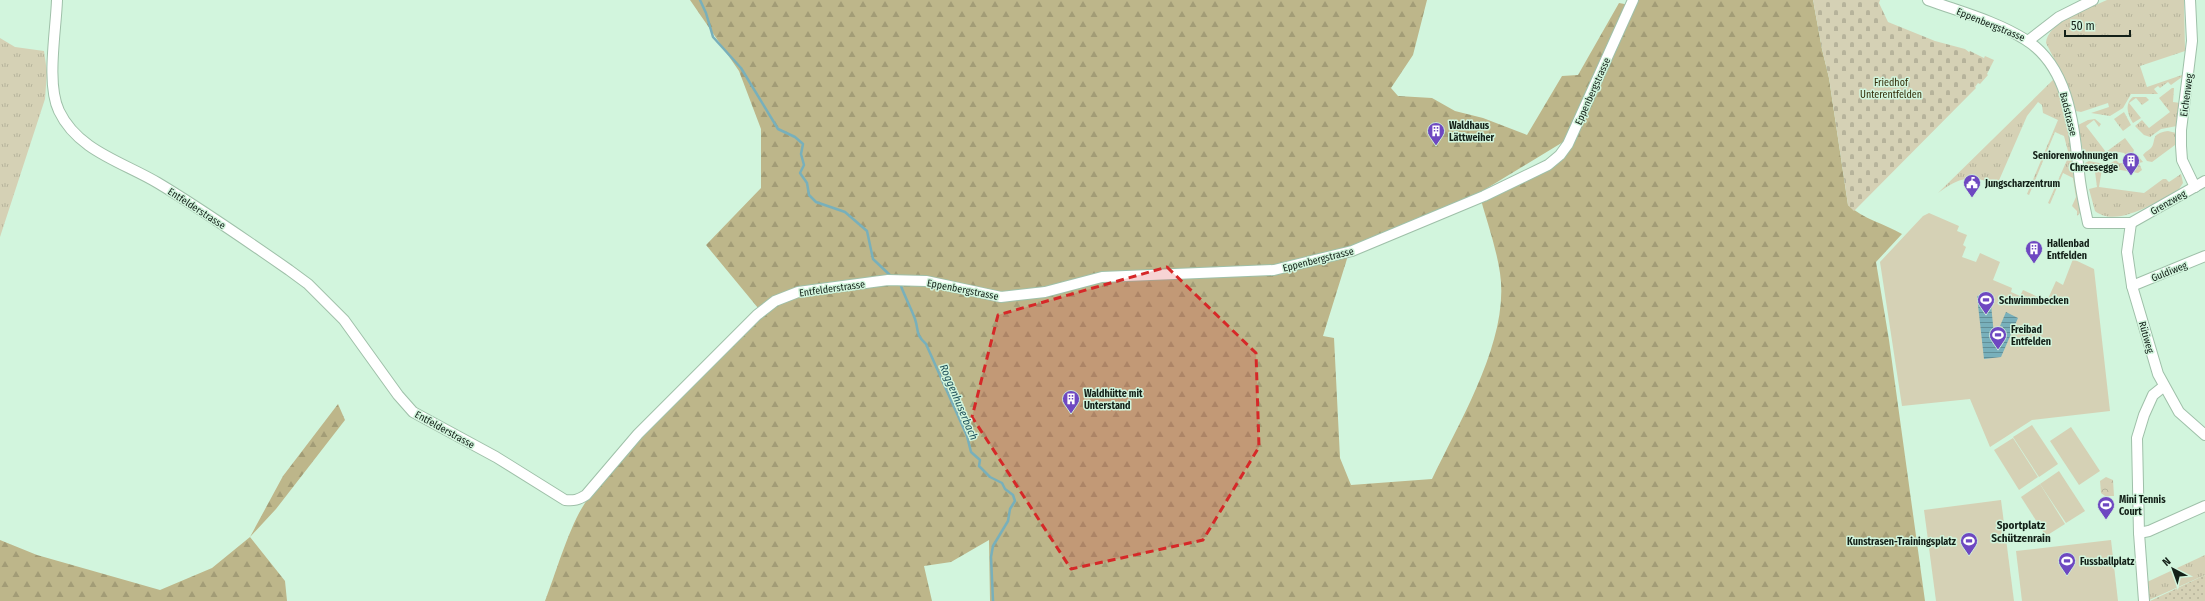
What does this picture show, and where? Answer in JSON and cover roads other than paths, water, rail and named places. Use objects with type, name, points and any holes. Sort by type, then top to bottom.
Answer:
[{"type":"street","name":"Entfelderstrasse","points":[[57,0],[52,79],[54,96],[59,111],[69,129],[96,151],[157,182],[283,265],[308,284],[344,320],[398,395],[413,412],[496,457],[565,500],[578,500],[586,495],[644,428],[757,314],[775,302],[798,292],[888,280]]},
{"type":"street","name":"Eppenbergstrasse","points":[[888,280],[926,281],[1001,297],[1044,292],[1102,277],[1274,270],[1352,251],[1491,193],[1548,165],[1568,144],[1633,0]]},
{"type":"street","name":"Eppenbergstrasse","points":[[1928,0],[2000,26],[2028,41],[2059,16],[2093,0]]},
{"type":"street","name":"Eichenweg","points":[[2190,0],[2192,41],[2181,130],[2181,146],[2182,160],[2195,187]]},
{"type":"street","name":"Badstrasse","points":[[2028,41],[2047,60],[2059,78],[2067,101],[2075,140],[2088,223],[2131,223]]},
{"type":"street","name":"Grenzweg","points":[[2131,223],[2205,181]]},
{"type":"street","name":"Rütiweg","points":[[2131,223],[2127,252],[2132,286],[2163,387],[2179,412],[2205,435]]},
{"type":"street","name":"Guldiweg","points":[[2132,286],[2205,256]]},
{"type":"street","points":[[2144,601],[2139,533],[2137,438],[2144,415],[2153,395],[2163,387]]},
{"type":"street","points":[[2139,533],[2150,531],[2205,506]]},
{"type":"water","name":"Schwimmbecken","points":[[1990,294],[1994,335],[2000,334],[2003,327],[2000,326],[2006,312],[2018,318],[2001,357],[1984,359],[1977,296]]},
{"type":"waterway","name":"Roggenhuserbach","points":[[700,0],[706,13],[713,37],[741,68],[778,129],[795,137],[803,144],[801,154],[804,165],[800,173],[807,183],[809,195],[816,202],[845,212],[867,231],[873,259],[892,277]]},
{"type":"waterway","name":"Roggenhuserbach","points":[[901,286],[915,319],[919,335],[926,344],[967,436],[971,452],[980,460],[979,466],[990,477],[1002,483],[1005,489],[1013,495],[1015,501],[1010,509],[1008,521],[993,546],[991,557],[993,601]]},
{"type":"place","name":"Waldhaus Lättweiher","points":[[1436,146]]},
{"type":"place","name":"Seniorenwohnungen Chreesegge","points":[[2131,176]]},
{"type":"place","name":"Jungscharzentrum","points":[[1972,198]]},
{"type":"place","name":"Hallenbad Entfelden","points":[[2034,264]]},
{"type":"place","name":"Schwimmbecken","points":[[1986,315]]},
{"type":"place","name":"Freibad Entfelden","points":[[1998,350]]},
{"type":"place","name":"Waldhütte mit Unterstand","points":[[1071,414]]},
{"type":"place","name":"Mini Tennis Court","points":[[2106,520]]},
{"type":"place","name":"Kunstrasen-Trainingsplatz","points":[[1969,556]]},
{"type":"place","name":"Fussballplatz","points":[[2067,576]]},
{"type":"district","name":"Sportplatz Schützenrain","points":[[2021,531]]},
{"type":"park label","name":"Friedhof Unterentfelden","points":[[1891,88]]}]
